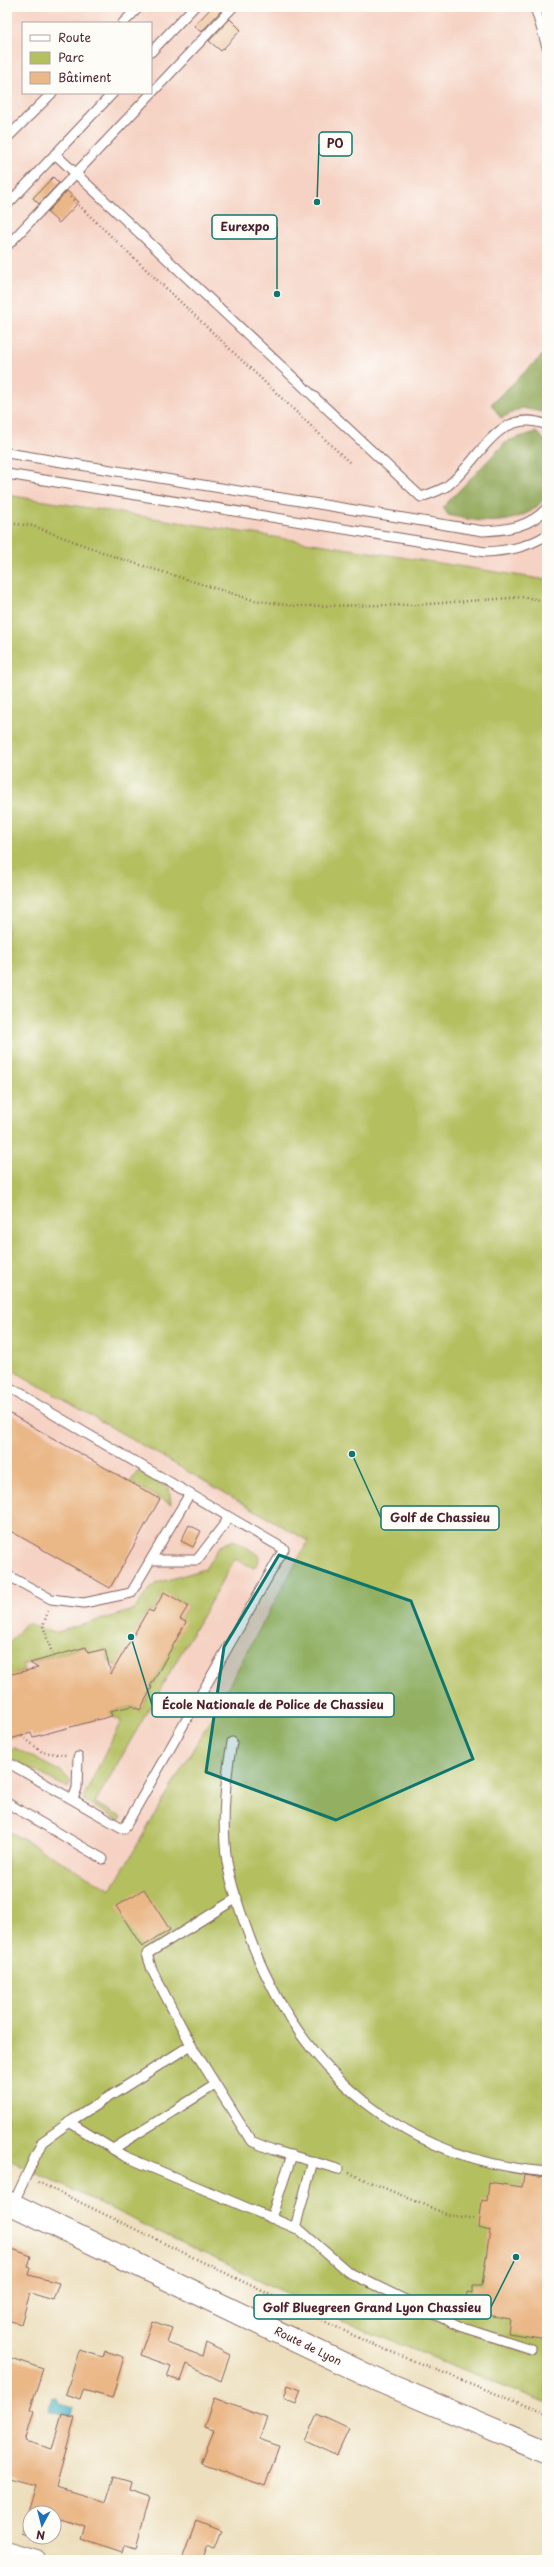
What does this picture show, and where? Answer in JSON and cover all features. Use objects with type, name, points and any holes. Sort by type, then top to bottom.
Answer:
[{"type":"main road","name":"Route de Lyon","points":[[9,2207],[377,2380],[547,2452]]},
{"type":"street","points":[[7,2551],[37,2560]]},
{"type":"lane","points":[[124,22],[139,7]]},
{"type":"lane","points":[[152,51],[194,7]]},
{"type":"lane","points":[[152,94],[233,7]]},
{"type":"lane","points":[[535,7],[547,47]]},
{"type":"lane","points":[[7,138],[51,94]]},
{"type":"lane","points":[[7,205],[111,94]]},
{"type":"lane","points":[[7,246],[152,94]]},
{"type":"lane","points":[[55,154],[421,497],[450,484],[505,426],[526,419],[547,425]]},
{"type":"lane","points":[[7,453],[483,531],[516,527],[532,521],[547,508]]},
{"type":"lane","points":[[7,474],[485,552],[518,548],[547,535]]},
{"type":"lane","points":[[7,1387],[189,1495],[284,1549],[124,1829],[7,1762]]},
{"type":"lane","points":[[7,1575],[51,1599],[84,1603],[131,1593],[189,1495]]},
{"type":"lane","points":[[151,1560],[196,1560],[229,1518]]},
{"type":"lane","points":[[232,1742],[226,1777],[224,1834],[227,1863],[248,1932],[273,1992],[306,2043],[339,2081],[368,2104],[407,2131],[491,2164],[547,2172]]},
{"type":"lane","points":[[73,1799],[77,1788],[78,1757]]},
{"type":"lane","points":[[7,1803],[103,1859]]},
{"type":"lane","points":[[237,1898],[147,1954],[152,1970],[191,2045],[251,2141],[338,2169]]},
{"type":"lane","points":[[9,2207],[27,2176],[42,2142],[69,2122],[191,2045]]},
{"type":"lane","points":[[113,2149],[215,2085]]},
{"type":"lane","points":[[69,2122],[124,2156],[295,2228],[348,2272],[459,2326],[530,2349]]},
{"type":"lane","points":[[271,2218],[292,2155]]},
{"type":"lane","points":[[295,2228],[313,2161]]},
{"type":"path","points":[[66,194],[351,464]]},
{"type":"path","points":[[7,523],[33,526],[118,558],[253,600],[294,606],[414,605],[524,597],[547,601]]},
{"type":"path","points":[[51,1599],[43,1626],[53,1656]]},
{"type":"path","points":[[22,1736],[42,1752],[78,1757]]},
{"type":"path","points":[[7,2166],[369,2343],[547,2414]]},
{"type":"path","points":[[338,2169],[448,2215],[476,2220]]},
{"type":"highlighted area","points":[[279,1555],[411,1601],[473,1759],[336,1820],[206,1772],[224,1647]]},
{"type":"shaded area","points":[[7,7],[547,7],[547,580],[7,495]]},
{"type":"shaded area","points":[[7,1367],[308,1541],[202,1734],[111,1890],[7,1830]]},
{"type":"green space","points":[[547,351],[547,413],[522,408],[501,418],[491,404]]},
{"type":"green space","points":[[536,432],[547,442],[547,495],[532,511],[519,517],[499,521],[479,521],[448,515],[443,507],[507,441]]},
{"type":"green space","points":[[7,495],[547,580],[547,2403],[366,2331],[7,2159],[7,1830],[111,1890],[202,1734],[308,1541],[7,1367]]},
{"type":"green space","points":[[138,1471],[169,1488],[171,1504],[130,1482]]},
{"type":"green space","points":[[234,1540],[259,1555],[259,1561],[254,1568],[235,1559],[95,1803],[121,1817],[119,1821],[85,1801],[84,1796],[121,1721],[112,1716],[110,1711],[132,1706],[140,1710],[152,1688],[150,1687],[185,1622],[180,1619],[188,1606],[164,1593],[153,1612],[148,1610],[116,1666],[108,1661],[105,1649],[88,1653],[85,1647],[23,1665],[24,1671],[7,1675],[7,1647],[23,1626],[28,1623],[54,1633],[134,1610],[149,1589],[157,1583],[205,1569],[220,1546]]},
{"type":"green space","points":[[15,1748],[63,1773],[70,1781],[68,1788],[7,1757],[7,1750]]},
{"type":"water","points":[[53,2397],[57,2398],[59,2403],[73,2407],[70,2417],[49,2411]]},
{"type":"building","points":[[212,7],[217,7],[221,11],[201,32],[194,26]]},
{"type":"building","points":[[230,19],[241,30],[221,51],[209,41]]},
{"type":"building","points":[[53,177],[59,183],[39,204],[33,198]]},
{"type":"building","points":[[67,191],[79,202],[59,223],[47,212]]},
{"type":"building","points":[[7,1412],[160,1499],[110,1588],[7,1529]]},
{"type":"building","points":[[189,1525],[201,1531],[193,1547],[181,1541]]},
{"type":"building","points":[[164,1592],[188,1606],[180,1619],[186,1622],[150,1687],[152,1687],[140,1710],[132,1706],[110,1711],[112,1716],[33,1737],[31,1733],[7,1740],[7,1693],[10,1688],[7,1675],[38,1668],[30,1663],[86,1647],[88,1653],[105,1649],[111,1674],[148,1610],[153,1612]]},
{"type":"building","points":[[144,1889],[170,1930],[142,1947],[116,1906]]},
{"type":"building","points":[[524,2175],[546,2178],[547,2185],[547,2339],[508,2333],[510,2319],[466,2311],[468,2292],[473,2293],[473,2285],[482,2285],[490,2230],[479,2227],[482,2200],[487,2201],[489,2182],[522,2187]]},
{"type":"building","points":[[10,2248],[31,2256],[28,2267],[31,2268],[29,2275],[59,2283],[53,2300],[30,2293],[21,2324],[7,2320],[7,2257]]},
{"type":"building","points":[[152,2321],[172,2328],[167,2343],[202,2356],[206,2343],[230,2355],[221,2381],[187,2364],[181,2381],[167,2377],[171,2366],[140,2355]]},
{"type":"building","points":[[79,2350],[103,2357],[105,2351],[124,2357],[112,2398],[83,2390],[80,2399],[66,2394]]},
{"type":"building","points":[[11,2358],[43,2369],[30,2409],[34,2411],[25,2441],[52,2449],[62,2414],[75,2417],[56,2487],[106,2502],[114,2477],[131,2482],[129,2490],[150,2497],[136,2548],[125,2545],[123,2553],[82,2539],[86,2527],[62,2520],[62,2505],[29,2505],[35,2485],[7,2477],[7,2371]]},
{"type":"building","points":[[288,2385],[301,2390],[296,2403],[284,2398]]},
{"type":"building","points":[[214,2398],[267,2418],[259,2439],[279,2446],[265,2486],[201,2463],[214,2430],[204,2427]]},
{"type":"building","points":[[317,2414],[349,2429],[337,2455],[305,2440]]},
{"type":"building","points":[[196,2520],[221,2530],[214,2548],[208,2545],[202,2560],[181,2560]]},
{"type":"place","name":"P0","points":[[317,202]]},
{"type":"place","name":"Eurexpo","points":[[277,294]]},
{"type":"place","name":"Golf de Chassieu","points":[[352,1454]]},
{"type":"place","name":"École Nationale de Police de Chassieu","points":[[131,1637]]},
{"type":"place","name":"Golf Bluegreen Grand Lyon Chassieu","points":[[516,2257]]}]
